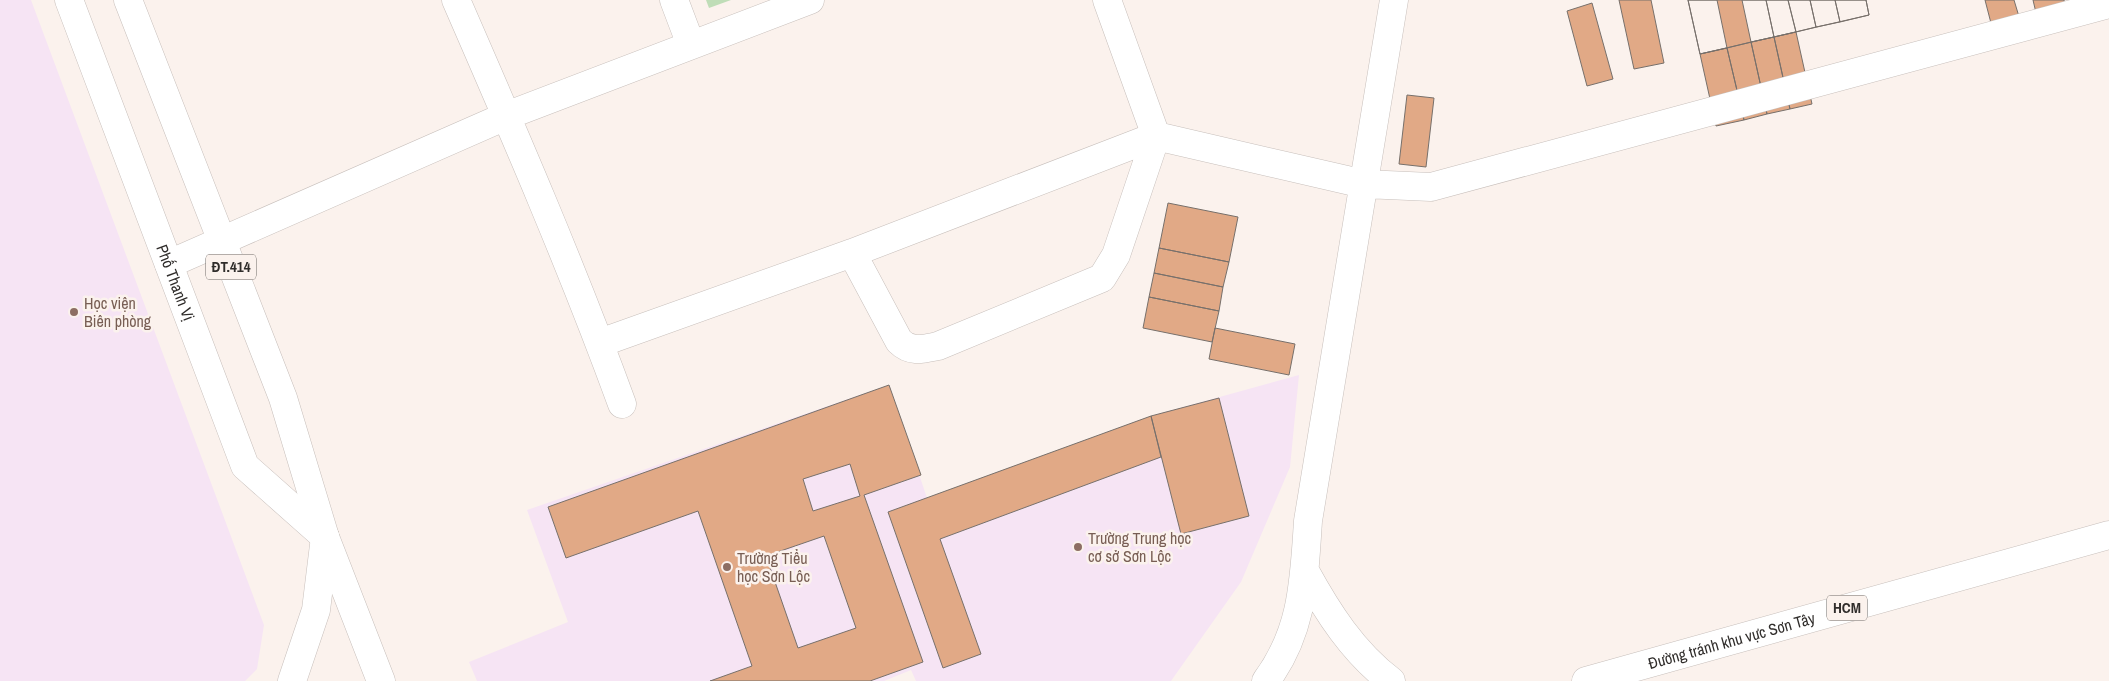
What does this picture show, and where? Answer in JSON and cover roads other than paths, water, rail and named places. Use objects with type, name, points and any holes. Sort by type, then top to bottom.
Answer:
[{"type":"main road","name":"Phố Thanh Vị","points":[[70,0],[245,466],[325,537]]},
{"type":"main road","name":"Phố Thanh Vị","points":[[128,0],[283,398],[325,537],[381,681]]},
{"type":"main road","points":[[456,0],[600,343],[622,404]]},
{"type":"main road","points":[[674,0],[691,45]]},
{"type":"main road","points":[[169,264],[506,116],[810,0]]},
{"type":"main road","points":[[852,252],[899,341],[905,348],[913,350],[938,346],[1102,278],[1116,256],[1156,136],[1107,0]]},
{"type":"main road","points":[[1266,681],[1274,670],[1291,637],[1301,606],[1308,522],[1394,0]]},
{"type":"main road","points":[[600,343],[852,252],[1156,136],[1364,184],[1430,187],[2109,4]]},
{"type":"main road","name":"Đường tránh khu vực Sơn Tây","points":[[1586,681],[2109,535]]},
{"type":"main road","points":[[292,681],[316,610],[325,537]]},
{"type":"main road","points":[[1305,571],[1352,645],[1391,681]]},
{"type":"place","name":"Học viện Biên phòng","points":[[74,312]]},
{"type":"place","name":"Trường Trung học cơ sở Sơn Lộc","points":[[1078,547]]},
{"type":"place","name":"Trường Tiểu học Sơn Lộc","points":[[727,567]]}]
